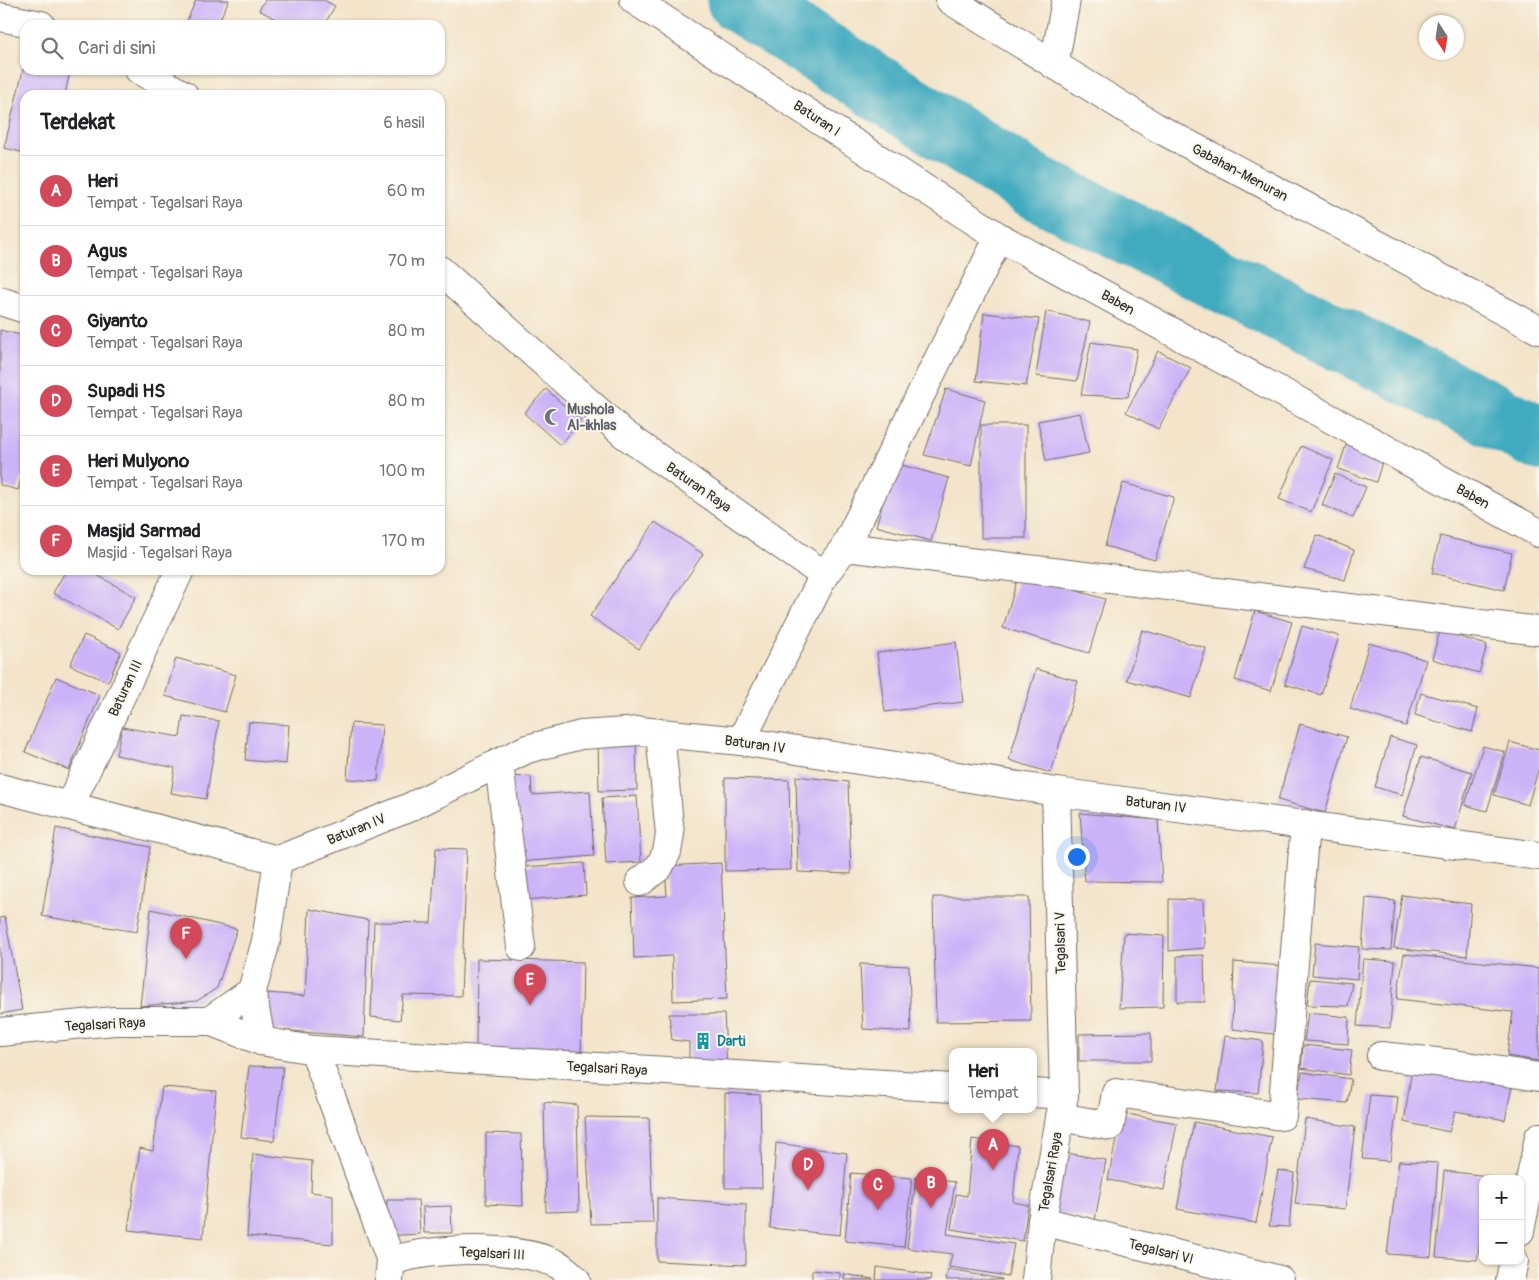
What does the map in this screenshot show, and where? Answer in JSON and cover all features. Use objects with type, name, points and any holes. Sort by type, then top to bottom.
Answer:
[{"type":"street","name":"Baturan I","points":[[634,0],[1000,237]]},
{"type":"street","name":"Gabahan-Menuran","points":[[950,0],[1154,126],[1539,330]]},
{"type":"street","points":[[1054,65],[1066,0]]},
{"type":"street","points":[[0,17],[20,21]]},
{"type":"street","points":[[148,75],[175,90]]},
{"type":"street","name":"Baben","points":[[1000,237],[1539,533]]},
{"type":"street","points":[[741,741],[824,575],[845,547],[1000,237]]},
{"type":"street","name":"Baturan Raya","points":[[445,274],[624,434],[824,575]]},
{"type":"street","points":[[0,301],[20,308]]},
{"type":"street","points":[[845,547],[1539,631]]},
{"type":"street","name":"Baturan III","points":[[70,805],[178,575]]},
{"type":"street","name":"Baturan IV","points":[[278,860],[408,808],[527,749],[582,735],[640,731],[741,741],[1056,792],[1539,856]]},
{"type":"street","points":[[640,882],[659,868],[667,852],[670,834],[660,733]]},
{"type":"street","points":[[499,763],[521,947]]},
{"type":"street","points":[[0,788],[278,860],[266,941],[252,991],[261,1041]]},
{"type":"street","name":"Tegalsari V","points":[[1056,792],[1062,1106]]},
{"type":"street","points":[[1037,1095],[1110,1126],[1116,1093],[1282,1116],[1305,824]]},
{"type":"street","points":[[209,1021],[252,991]]},
{"type":"street","name":"Tegalsari Raya","points":[[0,1032],[114,1021],[209,1021],[261,1041],[314,1050],[949,1088]]},
{"type":"street","points":[[314,1050],[390,1270]]},
{"type":"street","points":[[1382,1056],[1539,1076]]},
{"type":"street","name":"Tegalsari Raya","points":[[1036,1280],[1042,1221],[1062,1106]]},
{"type":"street","points":[[1522,1220],[1539,1137]]},
{"type":"street","name":"Tegalsari VI","points":[[1042,1221],[1280,1280]]},
{"type":"street","name":"Tegalsari III","points":[[390,1270],[404,1256],[465,1250],[525,1254],[557,1263],[576,1280]]},
{"type":"street","points":[[1510,1280],[1513,1265]]},
{"type":"building","points":[[196,0],[229,0],[219,20],[187,20]]},
{"type":"building","points":[[265,0],[324,0],[335,6],[327,20],[277,20],[259,10]]},
{"type":"building","points":[[22,75],[69,75],[66,90],[20,90],[20,152],[4,148]]},
{"type":"building","points":[[1046,311],[1090,322],[1077,381],[1036,376]]},
{"type":"building","points":[[984,313],[1039,319],[1026,386],[976,381]]},
{"type":"building","points":[[0,330],[20,335],[20,483],[18,490],[0,485]]},
{"type":"building","points":[[1091,342],[1137,349],[1128,397],[1081,395]]},
{"type":"building","points":[[1158,351],[1191,368],[1158,429],[1126,412]]},
{"type":"building","name":"Mushola Al-ikhlas","points":[[546,389],[581,421],[560,445],[524,413]]},
{"type":"building","points":[[946,389],[985,400],[971,466],[924,455]]},
{"type":"building","points":[[1080,413],[1089,453],[1046,461],[1038,421]]},
{"type":"building","points":[[981,425],[1026,425],[1026,538],[981,538]]},
{"type":"building","points":[[1348,439],[1384,455],[1376,482],[1338,469]]},
{"type":"building","points":[[1301,446],[1333,460],[1311,512],[1279,499]]},
{"type":"building","points":[[894,463],[949,478],[931,541],[876,526]]},
{"type":"building","points":[[1335,474],[1366,487],[1353,518],[1322,505]]},
{"type":"building","points":[[1123,483],[1174,497],[1155,560],[1105,546]]},
{"type":"building","points":[[655,522],[703,554],[639,649],[590,616]]},
{"type":"building","points":[[1317,535],[1354,550],[1345,580],[1304,569]]},
{"type":"building","points":[[1440,536],[1512,553],[1504,590],[1432,573]]},
{"type":"building","points":[[1019,574],[1105,599],[1089,653],[1003,628]]},
{"type":"building","points":[[63,575],[97,575],[136,597],[118,629],[53,593]]},
{"type":"building","points":[[1255,611],[1292,622],[1271,691],[1235,680]]},
{"type":"building","points":[[1302,626],[1339,636],[1321,695],[1285,684]]},
{"type":"building","points":[[1142,630],[1206,648],[1191,698],[1127,680]]},
{"type":"building","points":[[1440,631],[1487,645],[1479,673],[1432,659]]},
{"type":"building","points":[[84,635],[121,652],[108,682],[70,665]]},
{"type":"building","points":[[956,642],[963,702],[885,712],[877,653]]},
{"type":"building","points":[[1369,643],[1426,660],[1406,726],[1350,709]]},
{"type":"building","points":[[176,658],[236,675],[225,712],[165,696]]},
{"type":"building","points":[[1036,669],[1078,681],[1051,773],[1009,760]]},
{"type":"building","points":[[56,677],[100,695],[69,770],[25,752]]},
{"type":"building","points":[[1421,693],[1478,709],[1472,732],[1415,715]]},
{"type":"building","points":[[183,716],[219,721],[206,799],[171,793],[175,768],[116,755],[122,727],[180,737]]},
{"type":"building","points":[[249,722],[289,725],[286,764],[245,760]]},
{"type":"building","points":[[351,723],[382,725],[378,781],[347,779]]},
{"type":"building","points":[[1300,724],[1347,737],[1325,813],[1278,800]]},
{"type":"building","points":[[1390,737],[1417,745],[1402,795],[1375,787]]},
{"type":"building","points":[[598,739],[636,739],[637,790],[599,791]]},
{"type":"building","points":[[1510,742],[1539,750],[1539,767],[1528,805],[1494,795]]},
{"type":"building","points":[[1483,746],[1505,752],[1487,811],[1465,805]]},
{"type":"building","points":[[1421,757],[1472,772],[1455,830],[1403,816]]},
{"type":"building","points":[[531,776],[532,795],[590,791],[594,856],[518,862],[511,777]]},
{"type":"building","points":[[796,776],[848,782],[851,874],[798,872]]},
{"type":"building","points":[[725,778],[789,780],[791,870],[725,871]]},
{"type":"building","points":[[637,796],[641,862],[606,864],[602,798]]},
{"type":"building","points":[[1080,813],[1158,820],[1162,882],[1085,881]]},
{"type":"building","points":[[56,828],[150,847],[137,932],[42,916]]},
{"type":"building","points":[[436,848],[467,849],[461,996],[403,995],[400,1020],[371,1017],[374,922],[431,923]]},
{"type":"building","points":[[584,863],[586,895],[524,900],[522,867]]},
{"type":"building","points":[[721,863],[727,999],[673,1001],[672,956],[634,958],[632,898],[667,896],[665,866]]},
{"type":"building","points":[[1402,895],[1471,904],[1467,956],[1394,948]]},
{"type":"building","points":[[933,897],[1029,897],[1031,1021],[936,1022]]},
{"type":"building","points":[[1366,898],[1395,901],[1391,950],[1362,949]]},
{"type":"building","points":[[1169,899],[1203,900],[1205,948],[1169,951]]},
{"type":"building","points":[[151,909],[237,929],[217,988],[197,1001],[140,1006]]},
{"type":"building","points":[[309,909],[368,920],[364,1037],[266,1029],[268,993],[305,996]]},
{"type":"building","points":[[5,917],[22,1010],[0,1014],[0,918]]},
{"type":"building","points":[[1124,933],[1164,936],[1163,1007],[1119,1008]]},
{"type":"building","points":[[1315,943],[1359,947],[1357,979],[1312,975]]},
{"type":"building","points":[[1404,954],[1539,968],[1539,1061],[1507,1056],[1513,1012],[1397,999]]},
{"type":"building","points":[[1204,955],[1205,1002],[1177,1002],[1177,956]]},
{"type":"building","points":[[477,959],[583,962],[581,1059],[476,1049]]},
{"type":"building","points":[[1363,959],[1395,961],[1390,1028],[1357,1026]]},
{"type":"building","points":[[1234,962],[1283,966],[1281,1035],[1232,1029]]},
{"type":"building","points":[[860,964],[909,966],[911,1032],[863,1029]]},
{"type":"building","points":[[1310,979],[1352,983],[1348,1006],[1307,1005]]},
{"type":"building","points":[[1308,1013],[1349,1017],[1348,1044],[1304,1041]]},
{"type":"building","name":"Darti","points":[[669,1014],[724,1014],[727,1069],[689,1068],[689,1042],[672,1040]]},
{"type":"building","points":[[1151,1033],[1151,1061],[1079,1061],[1079,1034]]},
{"type":"building","points":[[1225,1036],[1263,1041],[1258,1093],[1217,1091]]},
{"type":"building","points":[[1303,1045],[1352,1050],[1349,1075],[1301,1068]]},
{"type":"building","points":[[249,1066],[283,1067],[274,1141],[241,1137]]},
{"type":"building","points":[[1412,1068],[1513,1081],[1505,1120],[1455,1111],[1449,1132],[1404,1122]]},
{"type":"building","points":[[1302,1072],[1351,1079],[1347,1103],[1297,1099]]},
{"type":"building","points":[[162,1087],[216,1091],[203,1238],[128,1230],[140,1148],[153,1151]]},
{"type":"building","points":[[725,1093],[760,1095],[762,1188],[725,1188]]},
{"type":"building","points":[[1370,1095],[1398,1097],[1390,1161],[1362,1159]]},
{"type":"building","points":[[544,1102],[577,1105],[579,1211],[546,1212]]},
{"type":"building","points":[[1121,1113],[1177,1123],[1164,1190],[1108,1180]]},
{"type":"building","points":[[585,1117],[649,1118],[653,1223],[591,1224]]},
{"type":"building","points":[[1305,1119],[1355,1127],[1345,1209],[1295,1204]]},
{"type":"building","points":[[1194,1122],[1272,1137],[1256,1223],[1177,1209]]},
{"type":"building","points":[[486,1133],[521,1134],[523,1206],[486,1204]]},
{"type":"building","points":[[972,1139],[1018,1146],[1013,1202],[1028,1205],[1023,1241],[951,1229],[956,1194],[967,1196]]},
{"type":"building","points":[[776,1143],[847,1153],[840,1235],[770,1228]]},
{"type":"building","points":[[1061,1152],[1106,1160],[1095,1220],[1050,1212]]},
{"type":"building","points":[[253,1154],[312,1161],[311,1192],[333,1195],[333,1244],[247,1236]]},
{"type":"building","points":[[1399,1161],[1438,1163],[1431,1257],[1387,1254]]},
{"type":"building","points":[[1278,1170],[1294,1173],[1289,1227],[1269,1226]]},
{"type":"building","points":[[1444,1171],[1480,1175],[1479,1246],[1477,1260],[1436,1257]]},
{"type":"building","points":[[851,1173],[912,1178],[904,1247],[845,1241]]},
{"type":"building","points":[[916,1177],[955,1182],[947,1234],[1014,1244],[1008,1276],[949,1267],[952,1254],[907,1248]]},
{"type":"building","points":[[657,1198],[746,1204],[746,1265],[657,1261]]},
{"type":"building","points":[[387,1200],[418,1200],[420,1234],[385,1236]]},
{"type":"building","points":[[451,1206],[452,1233],[424,1233],[423,1207]]},
{"type":"building","points":[[877,1267],[931,1275],[930,1280],[876,1280]]},
{"type":"building","points":[[812,1270],[840,1273],[840,1280],[812,1280]]},
{"type":"building","points":[[948,1270],[1002,1279],[1002,1280],[946,1280]]},
{"type":"building","points":[[844,1274],[873,1279],[873,1280],[844,1280]]},
{"type":"waterway","points":[[739,0],[1030,184],[1539,438]]},
{"type":"place","name":"Mushola Al-ikhlas","points":[[553,417]]},
{"type":"place","name":"Masjid Sarmad","points":[[186,959]]},
{"type":"place","name":"Heri Mulyono","points":[[530,1005]]},
{"type":"place","name":"Darti","points":[[703,1041]]},
{"type":"place","name":"Heri","points":[[993,1170]]},
{"type":"place","name":"Supadi HS","points":[[808,1190]]},
{"type":"place","name":"Agus","points":[[931,1208]]},
{"type":"place","name":"Giyanto","points":[[878,1210]]}]
